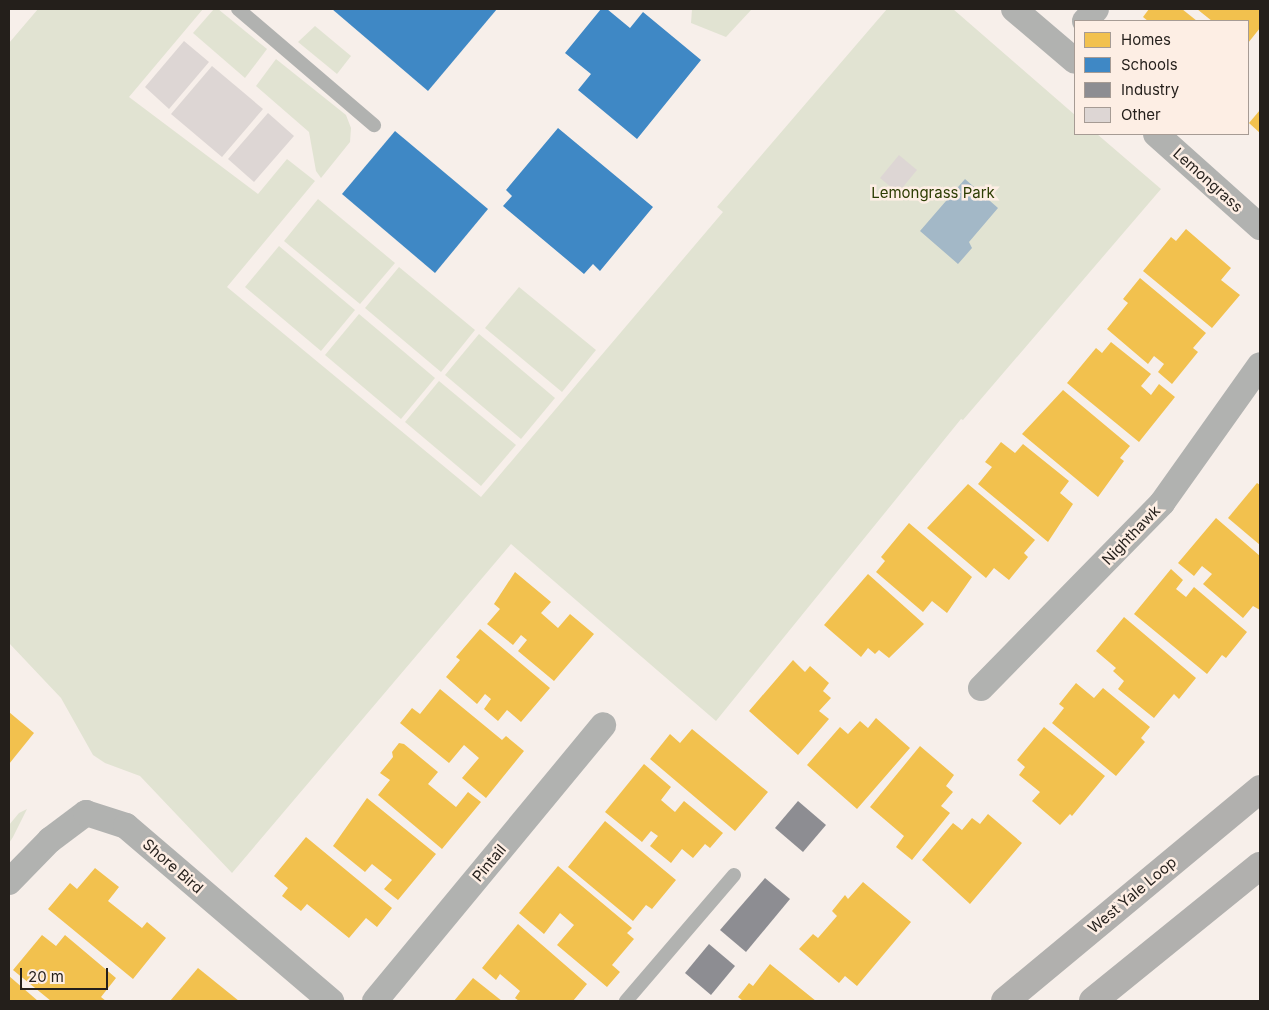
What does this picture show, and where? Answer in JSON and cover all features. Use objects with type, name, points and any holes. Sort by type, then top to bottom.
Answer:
[{"type":"main road","name":"West Yale Loop","points":[[1005,1001],[1260,789]]},
{"type":"main road","points":[[1093,1001],[1260,866]]},
{"type":"street","points":[[1014,9],[1071,48]]},
{"type":"street","points":[[1087,20],[1096,9]]},
{"type":"street","name":"Lemongrass","points":[[1157,135],[1260,227]]},
{"type":"street","name":"Nighthawk","points":[[981,688],[1162,503],[1260,365]]},
{"type":"street","name":"Pintail","points":[[375,1001],[603,725]]},
{"type":"street","name":"Shore Bird","points":[[9,882],[50,840],[86,813],[126,826],[331,1001]]},
{"type":"lane","points":[[238,9],[374,125]]},
{"type":"lane","points":[[626,1001],[734,875]]},
{"type":"green space","name":"Lemongrass Park","points":[[38,9],[203,9],[129,97],[258,194],[287,159],[315,181],[227,287],[481,497],[723,212],[717,207],[887,9],[953,9],[1074,114],[1074,135],[1098,135],[1161,189],[963,420],[961,419],[716,721],[511,544],[232,873],[140,776],[105,763],[93,755],[61,698],[9,643],[9,43]]},
{"type":"green space","points":[[214,9],[218,9],[267,49],[245,78],[193,33]]},
{"type":"green space","points":[[692,9],[752,9],[726,37],[691,23]]},
{"type":"green space","points":[[315,26],[351,56],[337,74],[298,42]]},
{"type":"green space","points":[[276,59],[346,115],[351,128],[350,142],[321,178],[316,171],[309,132],[256,86]]},
{"type":"green space","points":[[318,199],[395,263],[360,304],[284,241]]},
{"type":"green space","points":[[279,246],[355,310],[321,351],[245,287]]},
{"type":"green space","points":[[399,267],[475,330],[441,372],[365,308]]},
{"type":"green space","points":[[519,287],[596,350],[562,392],[485,328]]},
{"type":"green space","points":[[359,314],[435,378],[401,419],[325,355]]},
{"type":"green space","points":[[479,334],[555,398],[521,439],[445,375]]},
{"type":"green space","points":[[439,381],[516,445],[481,486],[405,422]]},
{"type":"green space","points":[[27,809],[9,843],[9,825],[19,813]]},
{"type":"water","points":[[965,179],[998,208],[969,242],[972,248],[958,264],[920,231]]},
{"type":"building: Homes","points":[[1149,9],[1182,9],[1196,20],[1147,20],[1143,17]]},
{"type":"building: Homes","points":[[1197,9],[1260,9],[1260,28],[1249,42],[1249,20],[1211,20]]},
{"type":"building: Homes","points":[[1260,110],[1260,133],[1249,123]]},
{"type":"building: Homes","points":[[1186,229],[1231,268],[1221,280],[1240,295],[1212,328],[1143,271],[1171,237],[1176,241]]},
{"type":"building: Homes","points":[[1140,278],[1206,333],[1193,348],[1198,352],[1172,384],[1158,372],[1164,364],[1154,356],[1148,364],[1107,329],[1128,303],[1123,299]]},
{"type":"building: Homes","points":[[1111,342],[1151,374],[1141,386],[1151,395],[1159,384],[1175,397],[1139,442],[1067,383],[1096,348],[1102,353]]},
{"type":"building: Homes","points":[[1063,390],[1130,446],[1120,458],[1124,461],[1098,497],[1022,434]]},
{"type":"building: Homes","points":[[1001,442],[1015,453],[1023,444],[1069,481],[1060,493],[1073,504],[1048,542],[978,484],[992,467],[985,462]]},
{"type":"building: Homes","points":[[1257,483],[1260,485],[1260,545],[1228,518]]},
{"type":"building: Homes","points":[[968,484],[1035,540],[1024,553],[1028,557],[1009,580],[994,568],[986,578],[927,528]]},
{"type":"building: Homes","points":[[1216,518],[1260,556],[1260,610],[1253,606],[1243,618],[1203,584],[1212,574],[1202,566],[1194,576],[1178,563]]},
{"type":"building: Homes","points":[[909,523],[972,577],[947,613],[932,601],[923,612],[876,572],[885,561],[881,557]]},
{"type":"building: Homes","points":[[1171,569],[1183,580],[1176,589],[1186,597],[1194,587],[1247,632],[1226,658],[1222,655],[1207,674],[1134,614]]},
{"type":"building: Homes","points":[[515,572],[551,602],[541,613],[558,628],[570,614],[594,634],[554,681],[518,651],[527,640],[521,635],[513,645],[487,624],[500,609],[494,604]]},
{"type":"building: Homes","points":[[868,574],[924,624],[889,658],[879,650],[875,654],[868,648],[861,657],[824,625]]},
{"type":"building: Homes","points":[[1124,617],[1196,678],[1179,699],[1174,694],[1154,718],[1118,689],[1124,681],[1113,671],[1116,668],[1096,651]]},
{"type":"building: Homes","points":[[480,629],[550,688],[521,722],[507,710],[498,721],[484,709],[491,699],[485,694],[477,704],[446,677],[460,660],[456,657]]},
{"type":"building: Homes","points":[[793,660],[805,672],[810,666],[829,683],[823,691],[831,698],[819,711],[829,719],[798,755],[749,711]]},
{"type":"building: Homes","points":[[1076,683],[1094,698],[1103,688],[1150,727],[1141,738],[1145,742],[1116,776],[1052,723],[1064,708],[1059,704]]},
{"type":"building: Homes","points":[[440,689],[502,740],[506,736],[524,751],[486,798],[462,778],[479,758],[464,745],[449,763],[400,723],[412,708],[420,714]]},
{"type":"building: Homes","points":[[9,712],[34,733],[9,764]]},
{"type":"building: Homes","points":[[876,718],[910,748],[857,809],[807,765],[840,727],[848,734],[860,721],[868,728]]},
{"type":"building: Homes","points":[[1044,727],[1105,776],[1072,816],[1070,814],[1060,825],[1032,801],[1040,792],[1019,775],[1025,767],[1017,760]]},
{"type":"building: Homes","points":[[692,729],[768,792],[735,831],[650,759],[670,734],[680,743]]},
{"type":"building: Homes","points":[[399,743],[404,744],[438,772],[428,784],[456,807],[468,792],[481,802],[442,849],[378,795],[390,780],[380,773],[393,757],[392,752]]},
{"type":"building: Homes","points":[[920,746],[954,775],[946,786],[953,792],[941,806],[950,813],[912,860],[896,847],[904,836],[870,807]]},
{"type":"building: Homes","points":[[644,764],[671,787],[661,800],[675,812],[684,801],[723,833],[710,848],[705,844],[693,858],[682,849],[671,863],[650,846],[658,836],[651,831],[642,842],[605,812]]},
{"type":"building: Homes","points":[[367,798],[436,854],[398,900],[384,889],[392,880],[372,864],[365,872],[333,846]]},
{"type":"building: Homes","points":[[988,814],[1022,843],[970,904],[922,860],[953,823],[962,830],[972,818],[980,824]]},
{"type":"building: Homes","points":[[605,821],[676,880],[652,909],[646,905],[633,921],[568,867]]},
{"type":"building: Homes","points":[[306,837],[392,908],[377,927],[366,918],[349,938],[307,904],[301,911],[282,896],[288,888],[274,876]]},
{"type":"building: Homes","points":[[558,866],[632,928],[627,933],[634,939],[612,965],[620,972],[607,987],[557,945],[574,925],[560,913],[544,934],[519,913]]},
{"type":"building: Homes","points":[[95,868],[119,887],[108,901],[142,928],[147,922],[166,938],[133,979],[48,909],[70,883],[77,889]]},
{"type":"building: Homes","points":[[863,882],[911,922],[857,986],[845,976],[839,983],[799,949],[813,934],[818,938],[837,916],[832,911],[845,895],[848,899]]},
{"type":"building: Homes","points":[[518,924],[587,984],[573,1001],[519,1001],[515,998],[520,991],[500,974],[496,980],[482,968]]},
{"type":"building: Homes","points":[[42,935],[56,946],[65,935],[116,978],[101,997],[106,1001],[51,1001],[13,970]]},
{"type":"building: Homes","points":[[770,964],[816,1001],[743,1001],[738,997],[749,983],[753,986]]},
{"type":"building: Homes","points":[[198,968],[239,1001],[170,1001]]},
{"type":"building: Homes","points":[[9,976],[38,1001],[9,1001]]},
{"type":"building: Homes","points":[[473,978],[502,1001],[454,1001]]},
{"type":"building: Schools","points":[[332,9],[497,9],[428,91]]},
{"type":"building: Schools","points":[[601,9],[607,9],[630,28],[643,12],[701,60],[637,139],[578,90],[591,74],[565,53]]},
{"type":"building: Schools","points":[[558,128],[653,207],[600,271],[593,264],[584,274],[503,206],[512,196],[506,190]]},
{"type":"building: Schools","points":[[395,131],[488,209],[435,273],[342,194]]},
{"type":"building: Industry","points":[[798,801],[826,825],[803,852],[775,828]]},
{"type":"building: Industry","points":[[765,878],[790,899],[746,952],[720,930]]},
{"type":"building: Industry","points":[[709,944],[735,966],[711,995],[685,973]]},
{"type":"building: Other","points":[[184,41],[209,62],[169,109],[145,87]]},
{"type":"building: Other","points":[[212,66],[263,109],[222,157],[171,114]]},
{"type":"building: Other","points":[[268,113],[294,136],[254,182],[228,159]]},
{"type":"building: Other","points":[[899,155],[917,170],[898,193],[880,178]]}]
